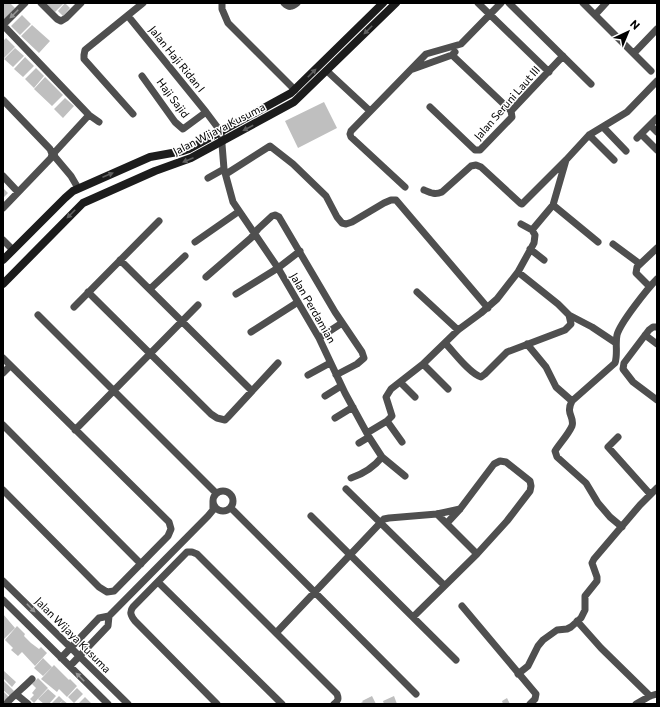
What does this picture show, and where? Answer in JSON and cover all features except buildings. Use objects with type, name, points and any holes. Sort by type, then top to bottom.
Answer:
[{"type":"street","points":[[25,3],[3,25],[89,115],[99,122]]},
{"type":"street","points":[[41,3],[61,21],[81,3]]},
{"type":"street","points":[[133,114],[84,59],[84,55],[85,50],[143,3]]},
{"type":"street","points":[[222,3],[222,9],[228,23],[295,90]]},
{"type":"street","points":[[284,3],[289,7],[292,7],[297,3]]},
{"type":"street","name":"Jalan Wijaya Kusuma","points":[[3,260],[65,198],[78,188],[150,157],[183,151],[221,132],[295,90],[383,3]]},
{"type":"street","name":"Jalan Wijaya Kusuma","points":[[3,284],[80,205],[88,200],[155,171],[191,158],[289,106],[396,3]]},
{"type":"street","points":[[478,3],[549,72]]},
{"type":"street","points":[[412,69],[452,55],[501,3]]},
{"type":"street","points":[[509,3],[591,84]]},
{"type":"street","points":[[583,3],[651,71]]},
{"type":"street","points":[[595,14],[606,3]]},
{"type":"street","name":"Jalan Haji Ridan I","points":[[128,16],[221,132]]},
{"type":"street","points":[[634,54],[657,30]]},
{"type":"street","points":[[405,187],[351,137],[351,131],[426,54],[462,44]]},
{"type":"street","points":[[452,55],[511,111]]},
{"type":"street","name":"Jalan Seruni Laut III","points":[[430,107],[475,150],[480,150],[512,117],[511,111],[563,56]]},
{"type":"street","points":[[327,71],[370,111]]},
{"type":"street","name":"Haji Sajid","points":[[142,76],[175,122],[183,129],[206,112]]},
{"type":"street","points":[[424,190],[437,194],[442,192],[471,166],[476,165],[481,167],[522,204],[589,135],[626,112],[657,81]]},
{"type":"street","points":[[3,100],[50,149],[52,154],[51,158],[3,208]]},
{"type":"street","points":[[78,188],[71,176],[55,157],[54,153],[89,115]]},
{"type":"street","points":[[657,118],[639,136],[657,150]]},
{"type":"street","points":[[650,125],[657,132]]},
{"type":"street","points":[[603,127],[626,152]]},
{"type":"street","name":"Jalan Perdamian","points":[[221,132],[225,171],[233,202],[238,212],[278,268],[319,338],[341,386],[368,435],[382,456],[405,476]]},
{"type":"street","points":[[589,135],[614,160]]},
{"type":"street","points":[[208,178],[225,171],[270,146],[293,164],[320,189],[326,196],[337,217],[346,224],[384,203],[396,200],[488,308]]},
{"type":"street","points":[[532,230],[553,205],[566,160]]},
{"type":"street","points":[[3,176],[18,192]]},
{"type":"street","points":[[553,205],[598,242]]},
{"type":"street","points":[[195,242],[238,212]]},
{"type":"street","points":[[206,277],[272,216],[277,216],[300,251],[342,323],[359,347],[364,358],[357,364],[336,375]]},
{"type":"street","points":[[74,307],[159,221]]},
{"type":"street","points":[[40,223],[42,232],[45,234],[51,234]]},
{"type":"street","points":[[359,443],[387,421],[392,414],[386,397],[391,389],[423,364],[458,330],[488,308],[518,272],[535,239],[535,235],[532,230],[521,224]]},
{"type":"street","points":[[30,233],[34,233],[39,236],[41,244]]},
{"type":"street","points":[[3,240],[13,250]]},
{"type":"street","points":[[613,244],[640,264]]},
{"type":"street","points":[[650,286],[636,273],[637,267],[657,248]]},
{"type":"street","points":[[530,249],[544,260]]},
{"type":"street","points":[[236,294],[278,268],[300,251]]},
{"type":"street","points":[[150,289],[185,256]]},
{"type":"street","points":[[120,260],[252,391]]},
{"type":"street","points":[[518,272],[558,304],[569,315],[592,327],[616,343]]},
{"type":"street","points":[[622,527],[598,504],[586,483],[558,457],[555,451],[572,426],[573,420],[570,415],[569,407],[572,402],[615,363],[617,357],[616,343],[618,333],[650,286],[657,279]]},
{"type":"street","points":[[88,292],[211,414],[217,418],[225,420],[278,364]]},
{"type":"street","points":[[417,292],[458,330]]},
{"type":"street","points":[[251,332],[298,302]]},
{"type":"street","points":[[75,430],[198,305]]},
{"type":"street","points":[[38,315],[114,391],[214,497],[216,508],[227,509],[314,592],[416,694]]},
{"type":"street","points":[[445,343],[469,369],[481,377],[507,352],[565,330],[571,324],[569,315]]},
{"type":"street","points":[[319,338],[342,323]]},
{"type":"street","points":[[657,327],[653,327],[645,335],[624,363],[623,369],[633,382],[657,400]]},
{"type":"street","points":[[645,335],[657,344]]},
{"type":"street","points":[[527,344],[546,368],[556,387],[572,402]]},
{"type":"street","points":[[3,358],[169,522],[171,529],[168,536],[141,564],[114,591],[108,592],[99,587],[3,490]]},
{"type":"street","points":[[308,376],[330,363]]},
{"type":"street","points":[[423,364],[448,389]]},
{"type":"street","points":[[3,373],[10,366]]},
{"type":"street","points":[[400,382],[415,397]]},
{"type":"street","points":[[324,396],[341,386]]},
{"type":"street","points":[[335,418],[352,407]]},
{"type":"street","points":[[387,421],[402,442]]},
{"type":"street","points":[[3,425],[141,564]]},
{"type":"street","points":[[618,437],[608,447],[650,494]]},
{"type":"street","points":[[351,478],[367,471],[382,456]]},
{"type":"street","points":[[413,617],[477,554],[507,521],[530,491],[530,481],[506,462],[500,461],[494,464],[460,509],[447,523]]},
{"type":"street","points":[[518,674],[528,666],[538,646],[543,640],[557,630],[567,630],[581,618],[585,610],[585,596],[597,581],[592,563],[650,494],[657,488]]},
{"type":"street","points":[[346,489],[444,585]]},
{"type":"street","points":[[61,658],[99,618],[109,616],[208,516],[212,510],[214,497],[222,490],[230,493],[234,500],[233,505],[227,509],[214,512],[208,516]]},
{"type":"street","points":[[276,633],[381,523],[389,518],[437,514],[460,509]]},
{"type":"street","points":[[437,514],[477,554]]},
{"type":"street","points":[[311,516],[456,660]]},
{"type":"street","points":[[217,704],[131,616],[131,610],[187,552],[197,554],[337,694],[338,698],[334,704]]},
{"type":"street","name":"Jalan Wijaya Kusuma","points":[[3,581],[128,704]]},
{"type":"street","points":[[158,582],[282,704]]},
{"type":"street","points":[[3,600],[108,704]]},
{"type":"street","points":[[462,606],[536,694],[535,699],[530,704]]},
{"type":"street","points":[[70,666],[108,626],[109,616]]},
{"type":"street","points":[[577,621],[601,648],[654,695],[636,704]]},
{"type":"street","points":[[6,704],[32,679]]},
{"type":"street","points":[[17,695],[28,704]]}]
